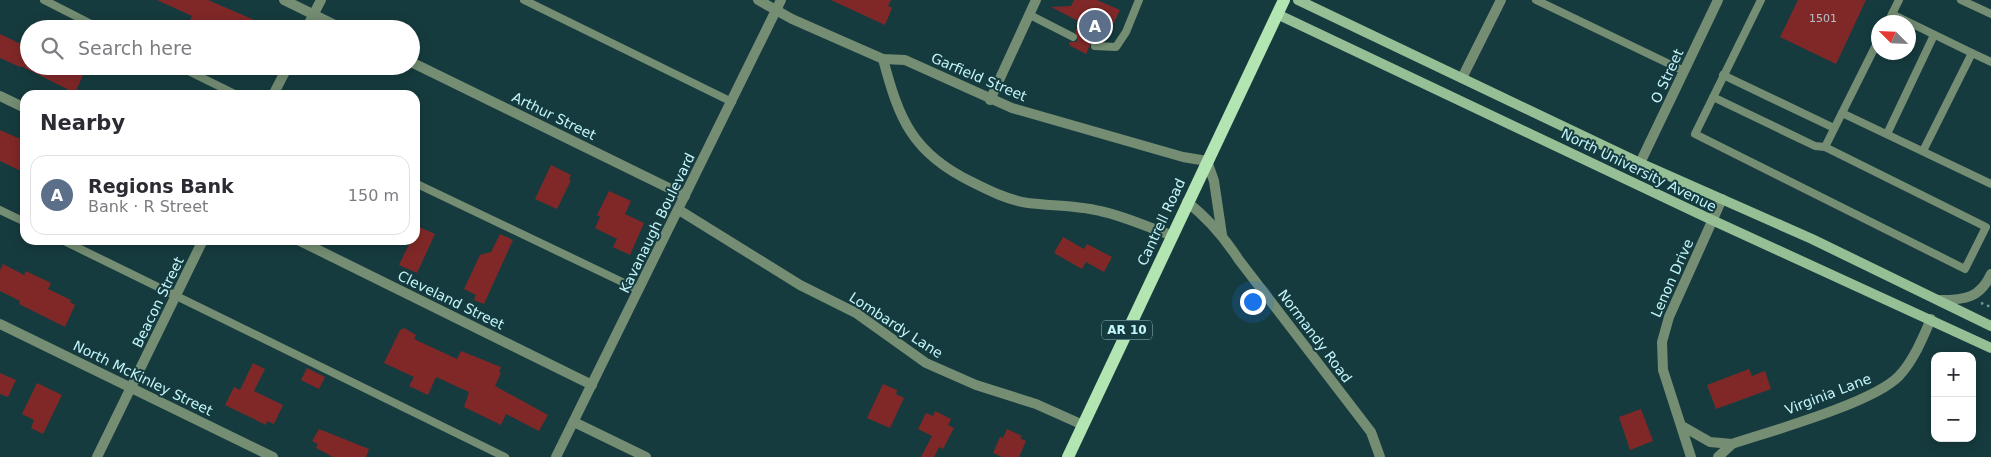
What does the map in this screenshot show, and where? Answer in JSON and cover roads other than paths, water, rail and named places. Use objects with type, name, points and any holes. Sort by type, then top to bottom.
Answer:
[{"type":"main road","name":"North University Avenue","points":[[1298,0],[1640,163],[1940,300],[1991,326]]},
{"type":"main road","name":"North University Avenue","points":[[1280,4],[1712,220],[1991,348]]},
{"type":"main road","name":"Cantrell Road","points":[[1068,457],[1280,4]]},
{"type":"street","points":[[284,0],[325,20]]},
{"type":"street","points":[[310,20],[321,0]]},
{"type":"street","name":"Garfield Street","points":[[758,0],[779,5],[792,19],[883,58],[905,60],[990,100],[1012,108],[1182,157],[1206,161]]},
{"type":"street","points":[[990,100],[1036,0]]},
{"type":"street","points":[[1462,78],[1500,0]]},
{"type":"street","name":"O Street","points":[[1640,163],[1718,0]]},
{"type":"street","name":"Kavanaugh Boulevard","points":[[556,457],[779,5]]},
{"type":"street","points":[[883,58],[893,98],[907,126],[932,157],[948,170],[992,192],[1015,200],[1100,210],[1171,235]]},
{"type":"street","name":"Arthur Street","points":[[420,66],[685,196]]},
{"type":"street","points":[[276,90],[284,75]]},
{"type":"street","points":[[0,96],[20,106]]},
{"type":"street","name":"Normandy Road","points":[[1206,161],[1214,181],[1222,234]]},
{"type":"street","name":"Lenon Drive","points":[[1691,457],[1663,370],[1662,342],[1669,317],[1700,252],[1722,199]]},
{"type":"street","name":"Normandy Road","points":[[1187,202],[1204,215],[1222,234],[1239,260],[1371,432],[1380,457]]},
{"type":"street","name":"Lombardy Lane","points":[[679,210],[792,281],[856,313],[926,363],[976,386],[1036,404],[1083,425]]},
{"type":"street","name":"Beacon Street","points":[[97,457],[201,245]]},
{"type":"street","name":"Cleveland Street","points":[[308,245],[592,385]]},
{"type":"street","points":[[1940,300],[1960,300],[1974,296],[1984,286],[1991,274]]},
{"type":"street","name":"Virginia Lane","points":[[1718,457],[1732,444],[1840,406],[1889,384],[1910,361],[1931,319]]},
{"type":"street","name":"North McKinley Street","points":[[0,324],[273,457]]},
{"type":"street","points":[[574,422],[646,457]]},
{"type":"street","name":"Virginia Lane","points":[[1682,426],[1710,442],[1732,444]]},
{"type":"lane","points":[[44,0],[83,20]]},
{"type":"lane","points":[[524,0],[732,102]]},
{"type":"lane","points":[[1095,46],[1116,47],[1126,32],[1139,0]]},
{"type":"lane","points":[[1536,0],[1684,71]]},
{"type":"lane","points":[[1713,96],[1815,146],[1825,146],[1986,227],[1965,269],[1695,134],[1713,96],[1761,0]]},
{"type":"lane","points":[[1899,0],[1892,14],[1991,62]]},
{"type":"lane","points":[[1961,0],[1991,14]]},
{"type":"lane","points":[[1030,15],[1073,36]]},
{"type":"lane","points":[[1887,134],[1934,35]]},
{"type":"lane","points":[[1923,151],[1972,53]]},
{"type":"lane","points":[[1825,146],[1871,55]]},
{"type":"lane","points":[[196,75],[227,90]]},
{"type":"lane","points":[[1723,76],[1834,128]]},
{"type":"lane","points":[[1842,113],[1991,184]]},
{"type":"lane","points":[[420,185],[639,290]]},
{"type":"lane","points":[[0,210],[20,220]]},
{"type":"lane","points":[[72,245],[505,457]]},
{"type":"place","name":"Regions Bank","points":[[1095,26]]}]
